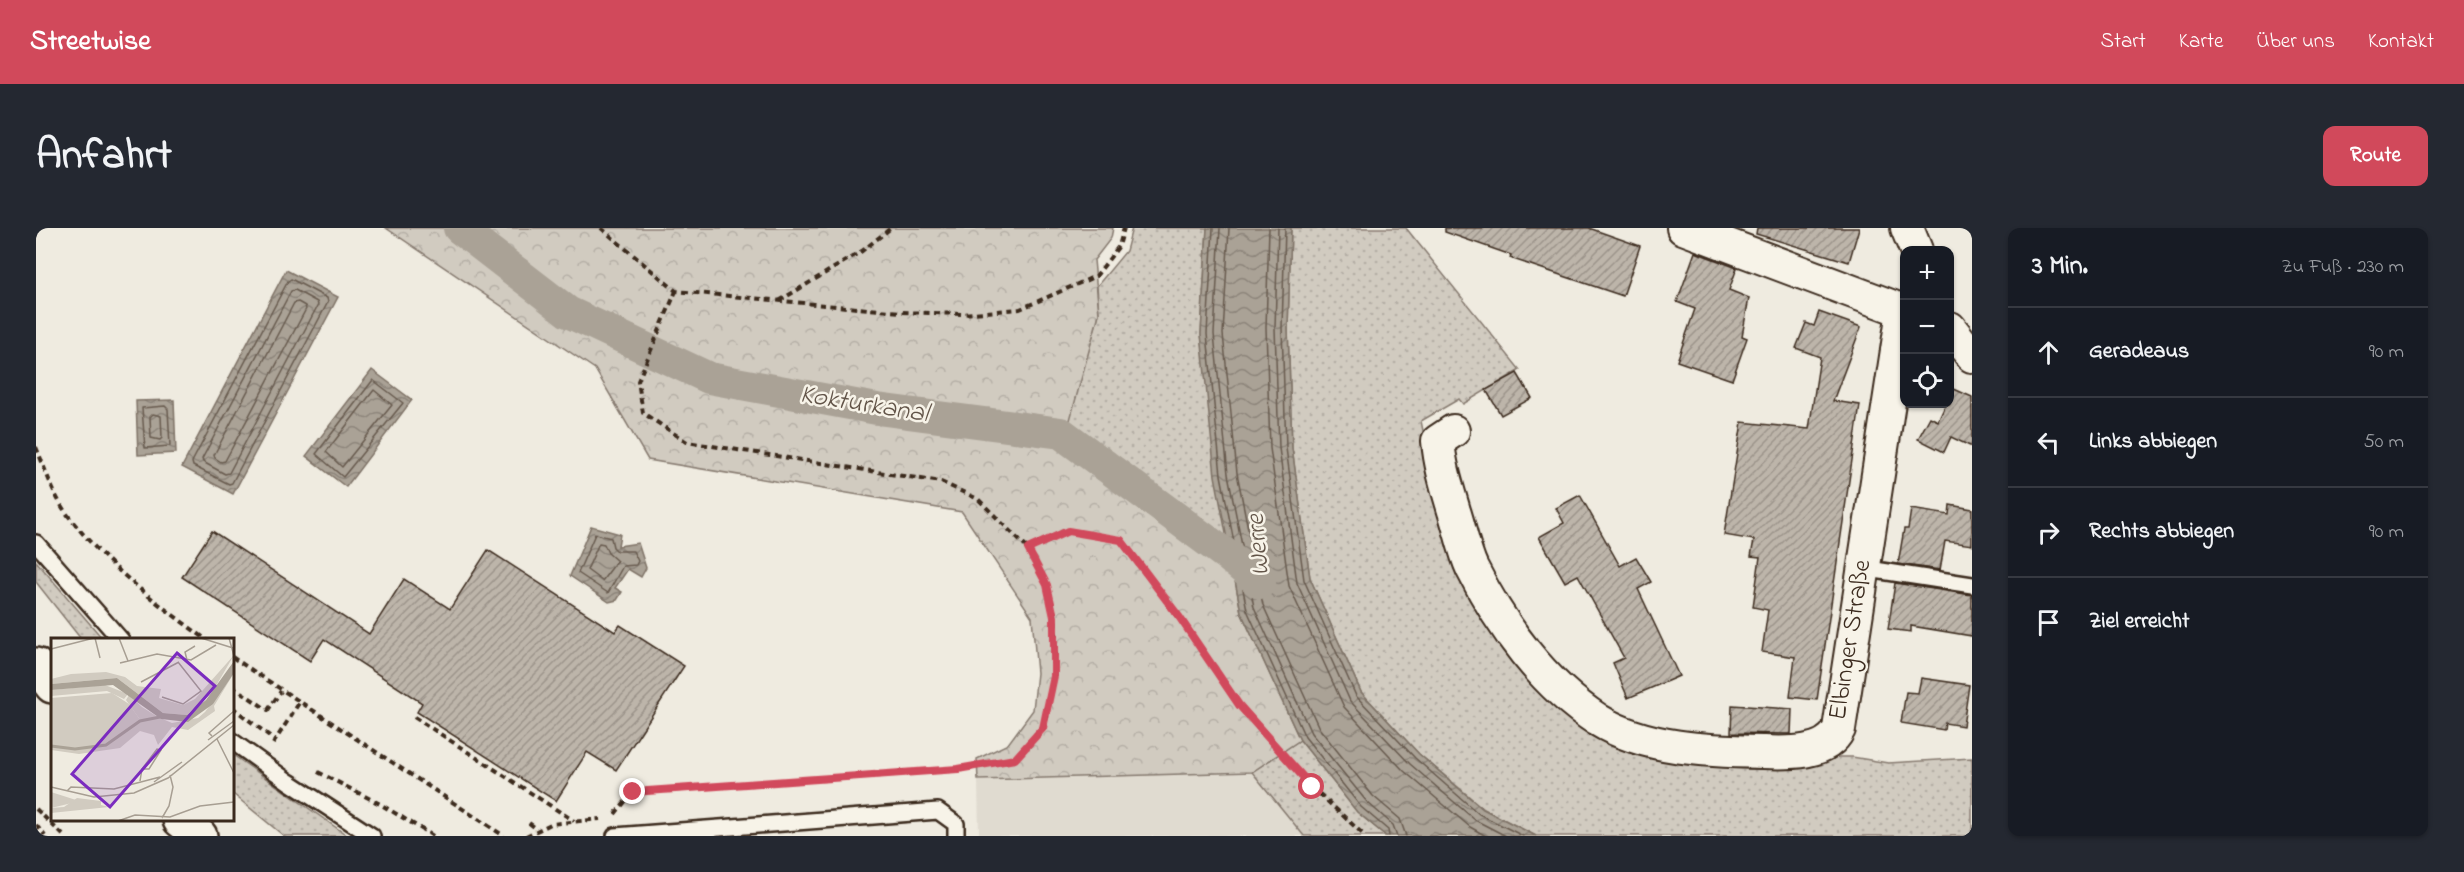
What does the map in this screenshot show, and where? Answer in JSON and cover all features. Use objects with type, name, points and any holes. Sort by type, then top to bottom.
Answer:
[{"type":"main road","points":[[36,665],[51,685]]},
{"type":"main road","points":[[182,821],[200,836]]},
{"type":"street","points":[[1683,228],[1900,309]]},
{"type":"street","points":[[1907,228],[1914,246]]},
{"type":"street","points":[[1954,334],[1972,356]]},
{"type":"street","name":"Elbinger Straße","points":[[1453,431],[1438,441],[1439,462],[1471,566],[1509,632],[1557,688],[1600,720],[1647,740],[1722,752],[1791,753],[1815,748],[1835,739],[1839,729],[1862,568],[1900,335]]},
{"type":"lane","points":[[36,543],[93,612],[120,638]]},
{"type":"lane","points":[[1862,568],[1972,585]]},
{"type":"lane","points":[[234,742],[289,783],[372,836]]},
{"type":"lane","points":[[615,836],[938,811],[956,824],[956,836]]},
{"type":"path","points":[[601,228],[676,291],[900,312],[963,314],[1020,309],[1096,276],[1119,246],[1124,228]]},
{"type":"path","points":[[778,301],[862,251],[891,228]]},
{"type":"path","points":[[612,818],[633,792],[958,769],[1015,759],[1043,728],[1054,676],[1054,617],[1047,585],[1028,549],[978,499],[941,482],[687,442],[643,412],[638,381],[676,291]]},
{"type":"path","points":[[36,447],[66,512],[122,574],[152,601],[206,638]]},
{"type":"path","points":[[1028,549],[1068,531],[1121,540],[1180,618],[1239,705],[1312,787],[1365,836]]},
{"type":"path","points":[[234,658],[504,836]]},
{"type":"path","points":[[234,687],[268,710],[281,691]]},
{"type":"path","points":[[270,750],[299,703]]},
{"type":"path","points":[[234,709],[276,741]]},
{"type":"path","points":[[414,717],[574,821]]},
{"type":"path","points":[[312,770],[337,780],[433,836]]},
{"type":"path","points":[[36,809],[64,836]]},
{"type":"path","points":[[526,836],[550,824],[603,819]]},
{"type":"path","points":[[529,823],[538,830]]},
{"type":"path","points":[[36,825],[45,836]]},
{"type":"shaded area","points":[[1252,772],[1304,836],[979,836],[978,780]]},
{"type":"green space","points":[[386,228],[1113,228],[1111,238],[1094,260],[1099,314],[1064,442],[1232,564],[1241,612],[1300,740],[1252,772],[978,780],[977,759],[1008,744],[1033,710],[1037,673],[1032,617],[962,512],[648,460],[595,369]]},
{"type":"green space","points":[[1132,228],[1207,228],[1201,334],[1232,564],[1063,442],[1099,314],[1097,286],[1126,251]]},
{"type":"green space","points":[[1291,228],[1406,228],[1520,370],[1463,404],[1459,399],[1421,421],[1430,465],[1465,568],[1595,730],[1813,757],[1852,757],[1888,763],[1972,758],[1972,836],[1536,836],[1484,809],[1419,754],[1361,692],[1310,578],[1292,448],[1288,328]]},
{"type":"green space","points":[[36,561],[102,638],[80,638],[36,582]]},
{"type":"green space","points":[[1300,740],[1357,812],[1386,836],[1304,836],[1252,772]]},
{"type":"green space","points":[[234,756],[348,836],[284,836],[234,795]]},
{"type":"water","name":"Werre","points":[[1207,228],[1291,228],[1288,328],[1292,448],[1310,578],[1361,692],[1419,754],[1483,809],[1536,836],[1386,836],[1357,812],[1300,740],[1241,612],[1215,476],[1201,334]]},
{"type":"water","points":[[286,270],[338,297],[233,494],[182,467]]},
{"type":"water","points":[[372,370],[412,400],[346,487],[306,456]]},
{"type":"water","points":[[174,400],[176,453],[138,455],[136,401]]},
{"type":"water","points":[[591,526],[620,534],[618,546],[638,543],[646,568],[641,577],[628,569],[615,588],[622,592],[617,600],[609,602],[570,576]]},
{"type":"building","points":[[1445,228],[1589,228],[1640,246],[1623,296],[1510,258],[1511,255],[1445,232]]},
{"type":"building","points":[[1757,228],[1859,228],[1849,262],[1756,234]]},
{"type":"building","points":[[1695,252],[1737,268],[1729,290],[1749,298],[1742,336],[1747,338],[1732,380],[1677,361],[1695,309],[1677,302]]},
{"type":"building","points":[[1819,312],[1861,327],[1833,401],[1860,405],[1817,700],[1790,697],[1795,657],[1762,652],[1768,610],[1753,607],[1760,557],[1751,556],[1754,540],[1724,535],[1742,422],[1809,429],[1820,357],[1796,348],[1806,323],[1814,326]]},
{"type":"building","points":[[1517,373],[1532,398],[1501,415],[1486,390]]},
{"type":"building","points":[[1954,389],[1972,397],[1972,447],[1951,437],[1944,452],[1918,439],[1930,417],[1938,421],[1944,408],[1954,408]]},
{"type":"building","points":[[1580,495],[1620,566],[1636,557],[1651,582],[1638,589],[1679,676],[1628,698],[1613,663],[1624,658],[1578,575],[1565,582],[1539,537],[1564,523],[1556,508]]},
{"type":"building","points":[[1950,505],[1972,509],[1972,545],[1945,541],[1940,570],[1898,564],[1904,529],[1908,529],[1911,509],[1949,515]]},
{"type":"building","points":[[212,531],[369,634],[404,579],[450,609],[488,550],[615,632],[620,625],[684,666],[616,770],[587,752],[556,801],[417,712],[422,703],[324,639],[310,661],[182,577]]},
{"type":"building","points":[[1895,583],[1972,595],[1972,636],[1911,626],[1911,632],[1888,629]]},
{"type":"building","points":[[1921,678],[1969,685],[1963,726],[1945,723],[1944,730],[1901,723],[1906,692],[1918,693]]},
{"type":"building","points":[[1732,705],[1792,709],[1791,734],[1731,733]]},
{"type":"waterway","name":"Kokturkanal","points":[[459,228],[568,312],[709,378],[877,409],[1061,433],[1228,556],[1260,583]]},
{"type":"route","points":[[633,792],[958,769],[1015,759],[1043,728],[1054,676],[1054,617],[1047,585],[1028,549],[1068,531],[1121,540],[1180,618],[1239,705],[1312,787]]}]
